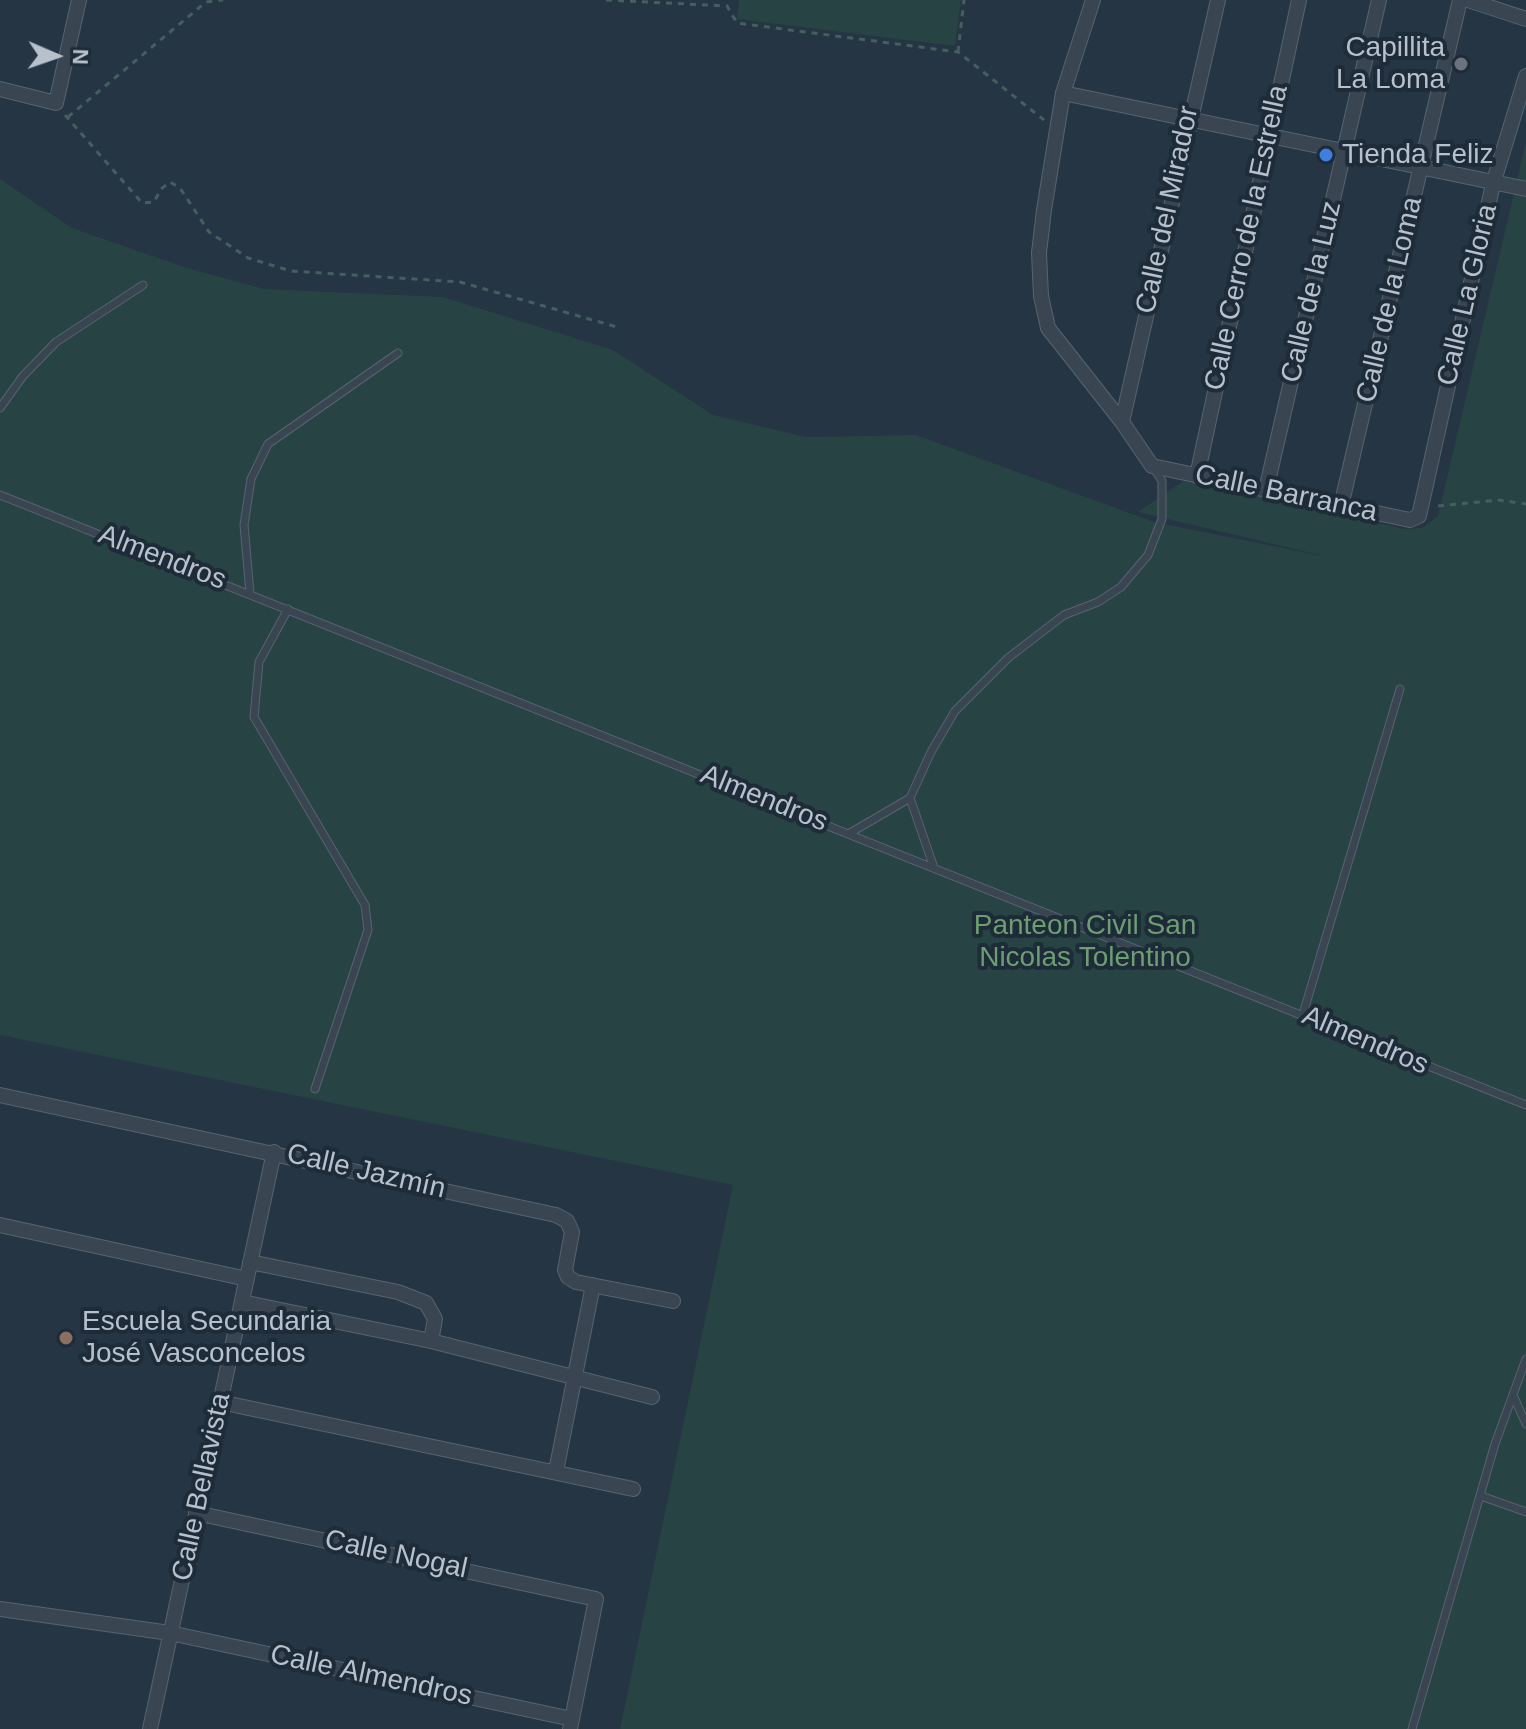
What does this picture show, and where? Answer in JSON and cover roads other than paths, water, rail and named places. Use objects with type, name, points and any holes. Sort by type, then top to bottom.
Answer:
[{"type":"street","points":[[0,89],[56,103],[79,0]]},
{"type":"street","points":[[1093,0],[1063,93],[1039,253],[1041,296],[1048,328],[1122,422],[1152,466]]},
{"type":"street","name":"Calle del Mirador","points":[[1122,422],[1188,117],[1218,0]]},
{"type":"street","name":"Calle Cerro de la Estrella","points":[[1197,476],[1267,133],[1299,0]]},
{"type":"street","name":"Calle de la Luz","points":[[1266,490],[1379,0]]},
{"type":"street","name":"Calle de la Loma","points":[[1341,506],[1460,0]]},
{"type":"street","points":[[1468,0],[1526,19]]},
{"type":"street","name":"Calle La Gloria","points":[[1420,514],[1493,184],[1526,76]]},
{"type":"street","points":[[1063,93],[1526,189]]},
{"type":"street","name":"Calle Barranca","points":[[1152,466],[1410,520],[1420,514]]},
{"type":"street","name":"Calle Jazmín","points":[[0,1095],[556,1215],[567,1221],[572,1232],[565,1270],[568,1277],[673,1301]]},
{"type":"street","name":"Calle Bellavista","points":[[150,1729],[274,1152]]},
{"type":"street","points":[[0,1225],[247,1279]]},
{"type":"street","points":[[250,1262],[398,1292],[426,1303],[435,1319],[431,1341]]},
{"type":"street","points":[[556,1471],[593,1285]]},
{"type":"street","points":[[242,1302],[431,1341],[652,1397]]},
{"type":"street","points":[[220,1402],[633,1489]]},
{"type":"street","name":"Calle Nogal","points":[[196,1513],[596,1599],[571,1724]]},
{"type":"street","name":"Calle Almendros","points":[[0,1609],[170,1633],[571,1724]]},
{"type":"lane","points":[[0,408],[23,376],[56,342],[143,285]]},
{"type":"lane","points":[[250,593],[244,525],[251,479],[268,444],[398,353]]},
{"type":"lane","points":[[850,833],[910,798],[931,752],[955,711],[1008,658],[1064,615],[1098,602],[1121,587],[1148,555],[1162,519],[1162,481],[1152,466]]},
{"type":"lane","name":"Almendros","points":[[0,495],[933,865],[1303,1014],[1432,1070],[1526,1105]]},
{"type":"lane","points":[[288,609],[259,662],[254,717],[365,905],[368,930],[315,1089]]},
{"type":"lane","points":[[1303,1014],[1400,689]]},
{"type":"lane","points":[[910,798],[933,865]]},
{"type":"lane","points":[[1412,1729],[1481,1496],[1526,1359]]},
{"type":"lane","points":[[1513,1395],[1526,1424]]},
{"type":"lane","points":[[1481,1496],[1526,1512]]},
{"type":"place","name":"Capillita La Loma","points":[[1461,64]]},
{"type":"place","name":"Tienda Feliz","points":[[1326,155]]},
{"type":"place","name":"Escuela Secundaria José Vasconcelos","points":[[66,1338]]},
{"type":"park label","name":"Panteon Civil San Nicolas Tolentino","points":[[1085,942]]}]
